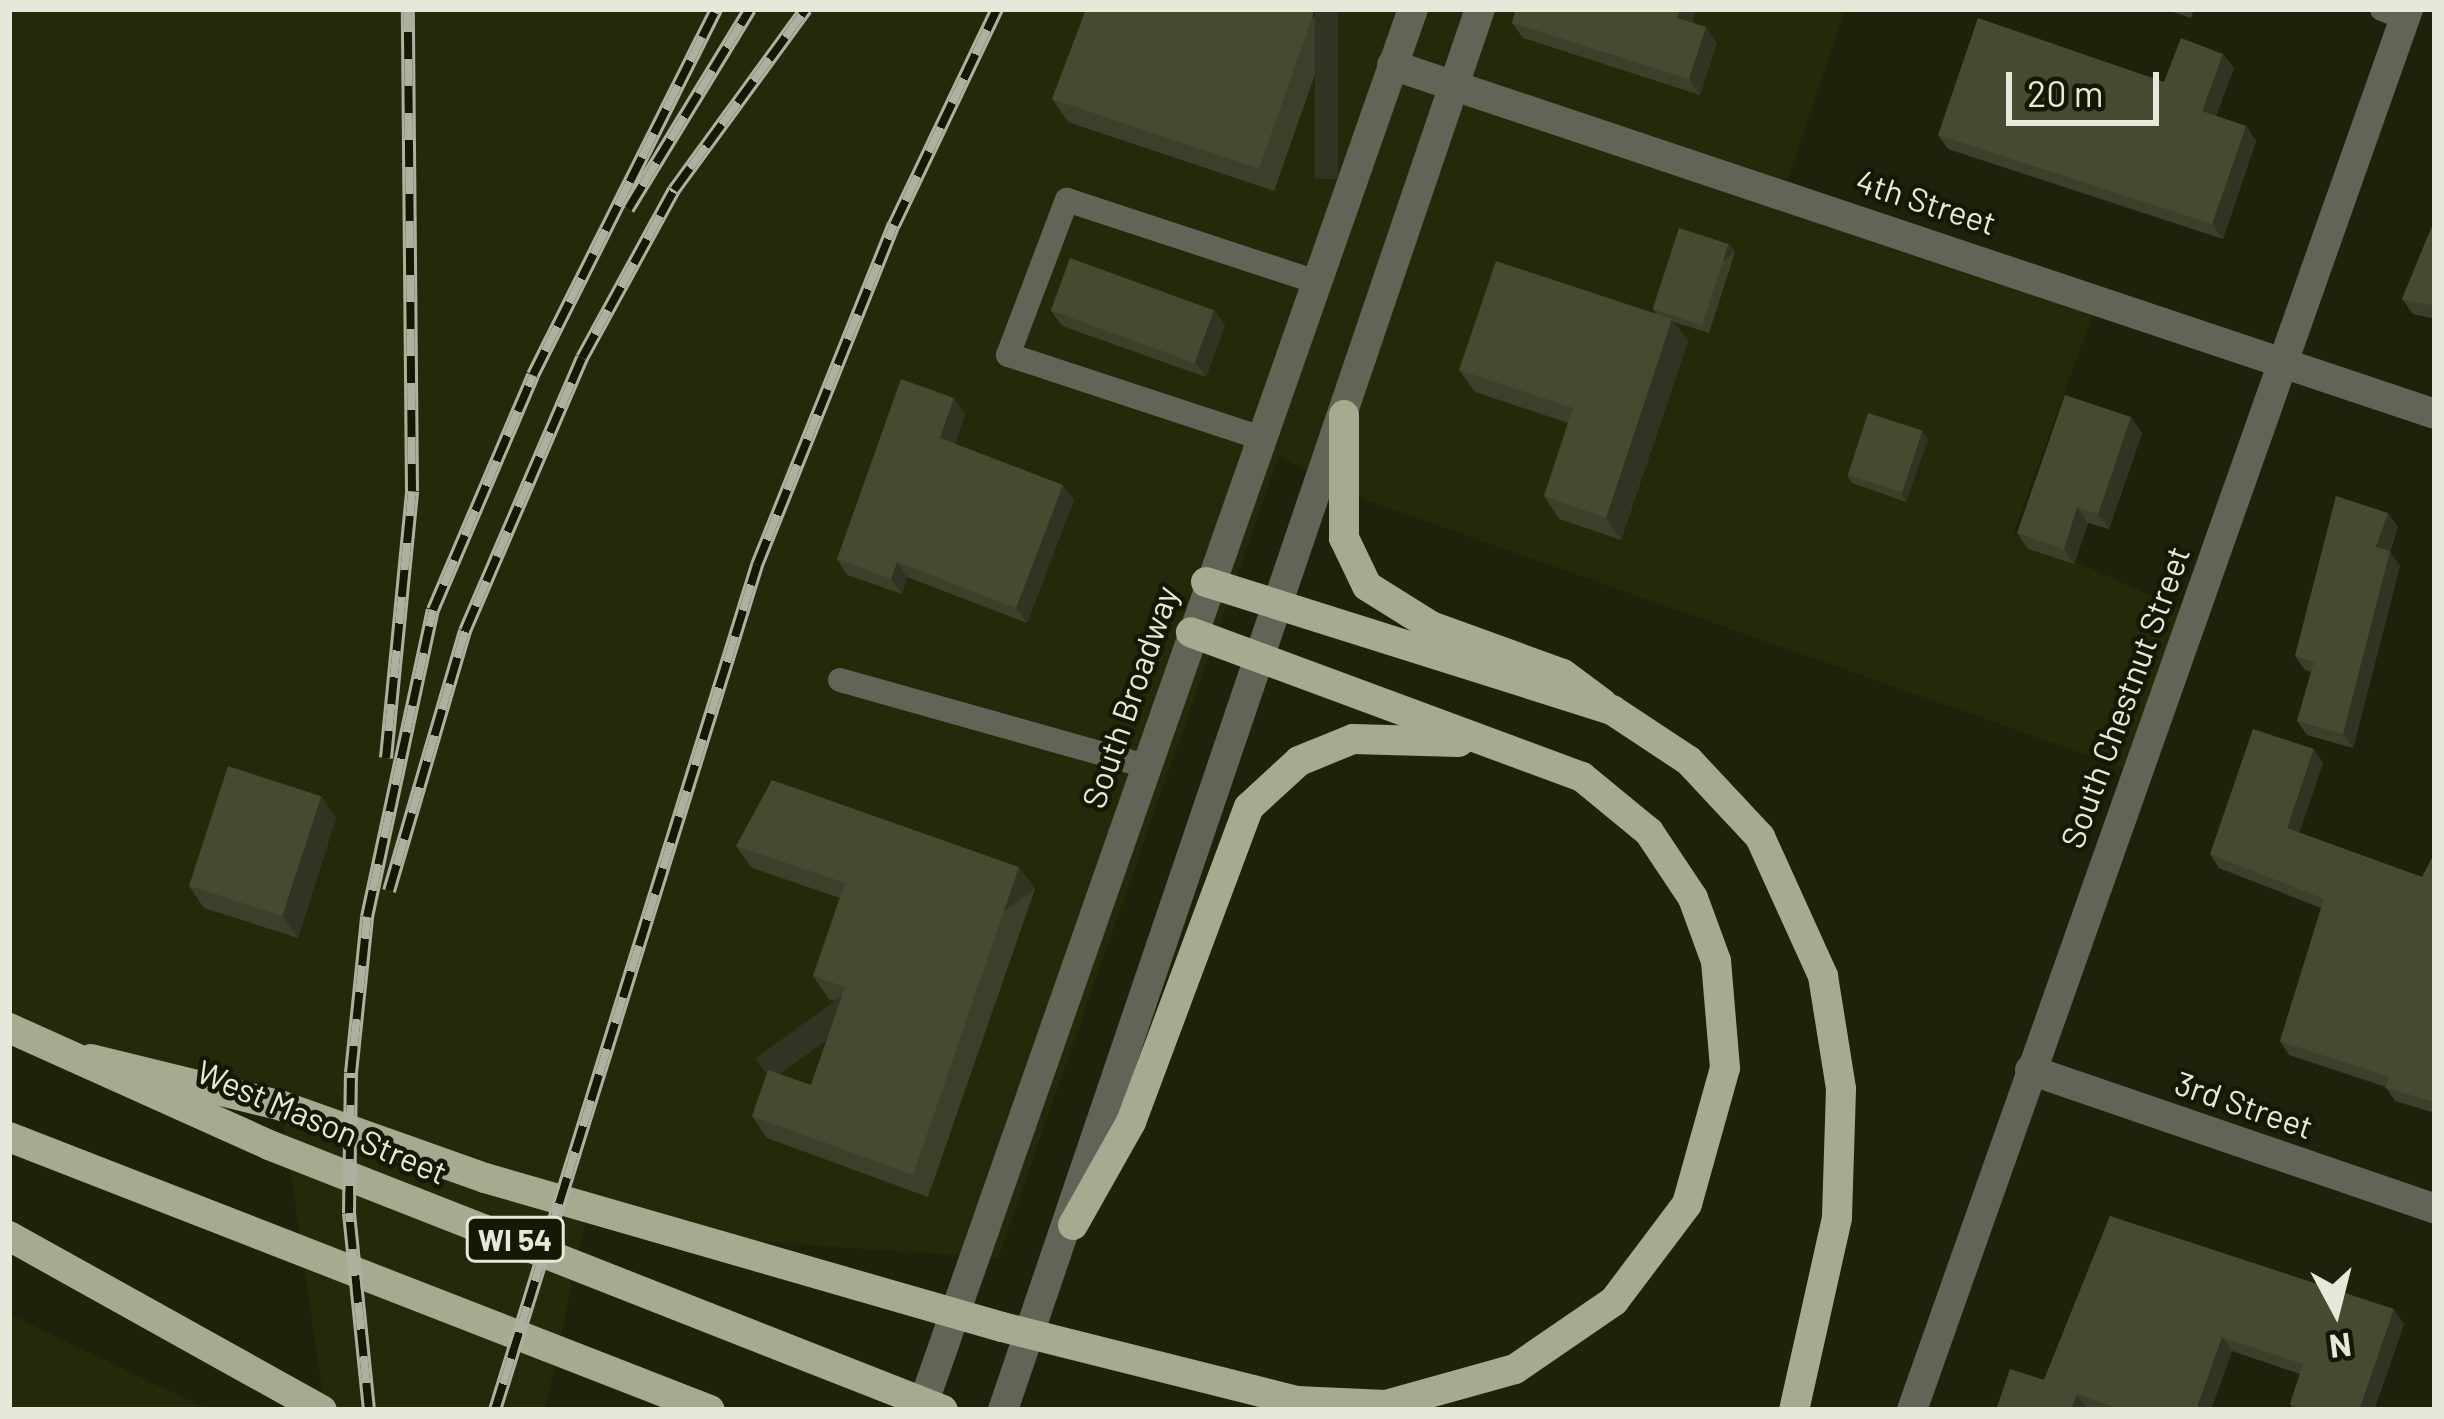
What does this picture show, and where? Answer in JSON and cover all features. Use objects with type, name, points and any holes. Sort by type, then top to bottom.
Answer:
[{"type":"main road","points":[[1344,415],[1340,508],[1366,586],[1431,626],[1563,674],[1734,803],[1789,888],[1823,976],[1841,1089],[1839,1180],[1794,1410]]},
{"type":"main road","points":[[1206,582],[1612,710]]},
{"type":"main road","points":[[91,1059],[1296,1401],[1386,1406],[1515,1369],[1614,1301],[1667,1241],[1702,1163],[1725,1068],[1716,961],[1664,849],[1604,792],[1551,761],[1191,632]]},
{"type":"main road","points":[[1073,1226],[1131,1122],[1227,847],[1267,787],[1314,753],[1376,736],[1551,761]]},
{"type":"main road","name":"West Mason Street","points":[[9,1028],[91,1059],[269,1145],[943,1410]]},
{"type":"main road","name":"WI 54","points":[[9,1137],[710,1410]]},
{"type":"main road","points":[[9,1236],[322,1410]]},
{"type":"street","name":"South Broadway","points":[[921,1410],[1206,582],[1413,9]]},
{"type":"street","points":[[1003,1410],[1073,1226],[1480,9]]},
{"type":"street","name":"South Chestnut Street","points":[[1912,1410],[2283,361],[2398,12]]},
{"type":"street","name":"4th Street","points":[[1392,65],[2435,414]]},
{"type":"street","name":"3rd Street","points":[[2030,1070],[2435,1209]]},
{"type":"lane","points":[[1258,437],[1008,355],[1066,200],[1314,281]]},
{"type":"lane","points":[[840,680],[1145,766]]},
{"type":"shaded area","points":[[9,9],[1845,9],[1783,193],[2099,297],[2013,534],[2193,614],[2135,772],[1366,500],[1279,456],[998,1258],[718,1239],[589,1204],[545,1410],[325,1410],[281,1106],[9,1028]]},
{"type":"shaded area","points":[[9,1314],[209,1410],[9,1410]]},
{"type":"building","points":[[1086,9],[1315,9],[1259,169],[1052,99]]},
{"type":"building","points":[[1516,9],[1680,9],[1677,18],[1706,27],[1689,79],[1512,23]]},
{"type":"building","points":[[1978,18],[2164,82],[2181,38],[2223,54],[2202,111],[2246,126],[2212,224],[1938,135]]},
{"type":"building","points":[[2435,219],[2435,306],[2402,299]]},
{"type":"building","points":[[1679,228],[1728,244],[1702,325],[1653,309]]},
{"type":"building","points":[[1070,258],[1214,310],[1195,363],[1051,311]]},
{"type":"building","points":[[1496,261],[1672,319],[1606,518],[1544,496],[1573,408],[1459,370]]},
{"type":"building","points":[[901,379],[954,398],[940,438],[1063,485],[1016,608],[897,562],[891,579],[837,559]]},
{"type":"building","points":[[2065,395],[2131,417],[2098,514],[2077,507],[2064,549],[2017,533]]},
{"type":"building","points":[[1868,413],[1922,431],[1902,492],[1848,475]]},
{"type":"building","points":[[2336,496],[2388,513],[2376,547],[2390,551],[2343,734],[2297,721],[2314,662],[2295,656]]},
{"type":"building","points":[[2253,729],[2314,749],[2287,828],[2422,877],[2435,852],[2435,1102],[2385,1088],[2389,1077],[2280,1041],[2324,899],[2210,854]]},
{"type":"building","points":[[228,766],[321,796],[282,916],[189,886]]},
{"type":"building","points":[[772,780],[1019,867],[913,1175],[752,1116],[768,1070],[811,1085],[845,987],[813,976],[845,883],[736,846]]},
{"type":"building","points":[[2110,1216],[2394,1309],[2359,1410],[2308,1410],[2290,1404],[2303,1364],[2222,1337],[2196,1410],[2123,1410],[2077,1394],[2071,1410],[1996,1410],[2010,1369],[2044,1380]]},
{"type":"railway","points":[[386,758],[412,491],[408,9]]},
{"type":"railway","points":[[369,1410],[349,1213],[351,1073],[367,917],[433,610],[533,375],[716,9]]},
{"type":"railway","points":[[628,209],[750,9]]},
{"type":"railway","points":[[389,891],[465,631],[582,358],[674,190],[806,9]]},
{"type":"railway","points":[[495,1410],[757,565],[894,225],[997,9]]}]
